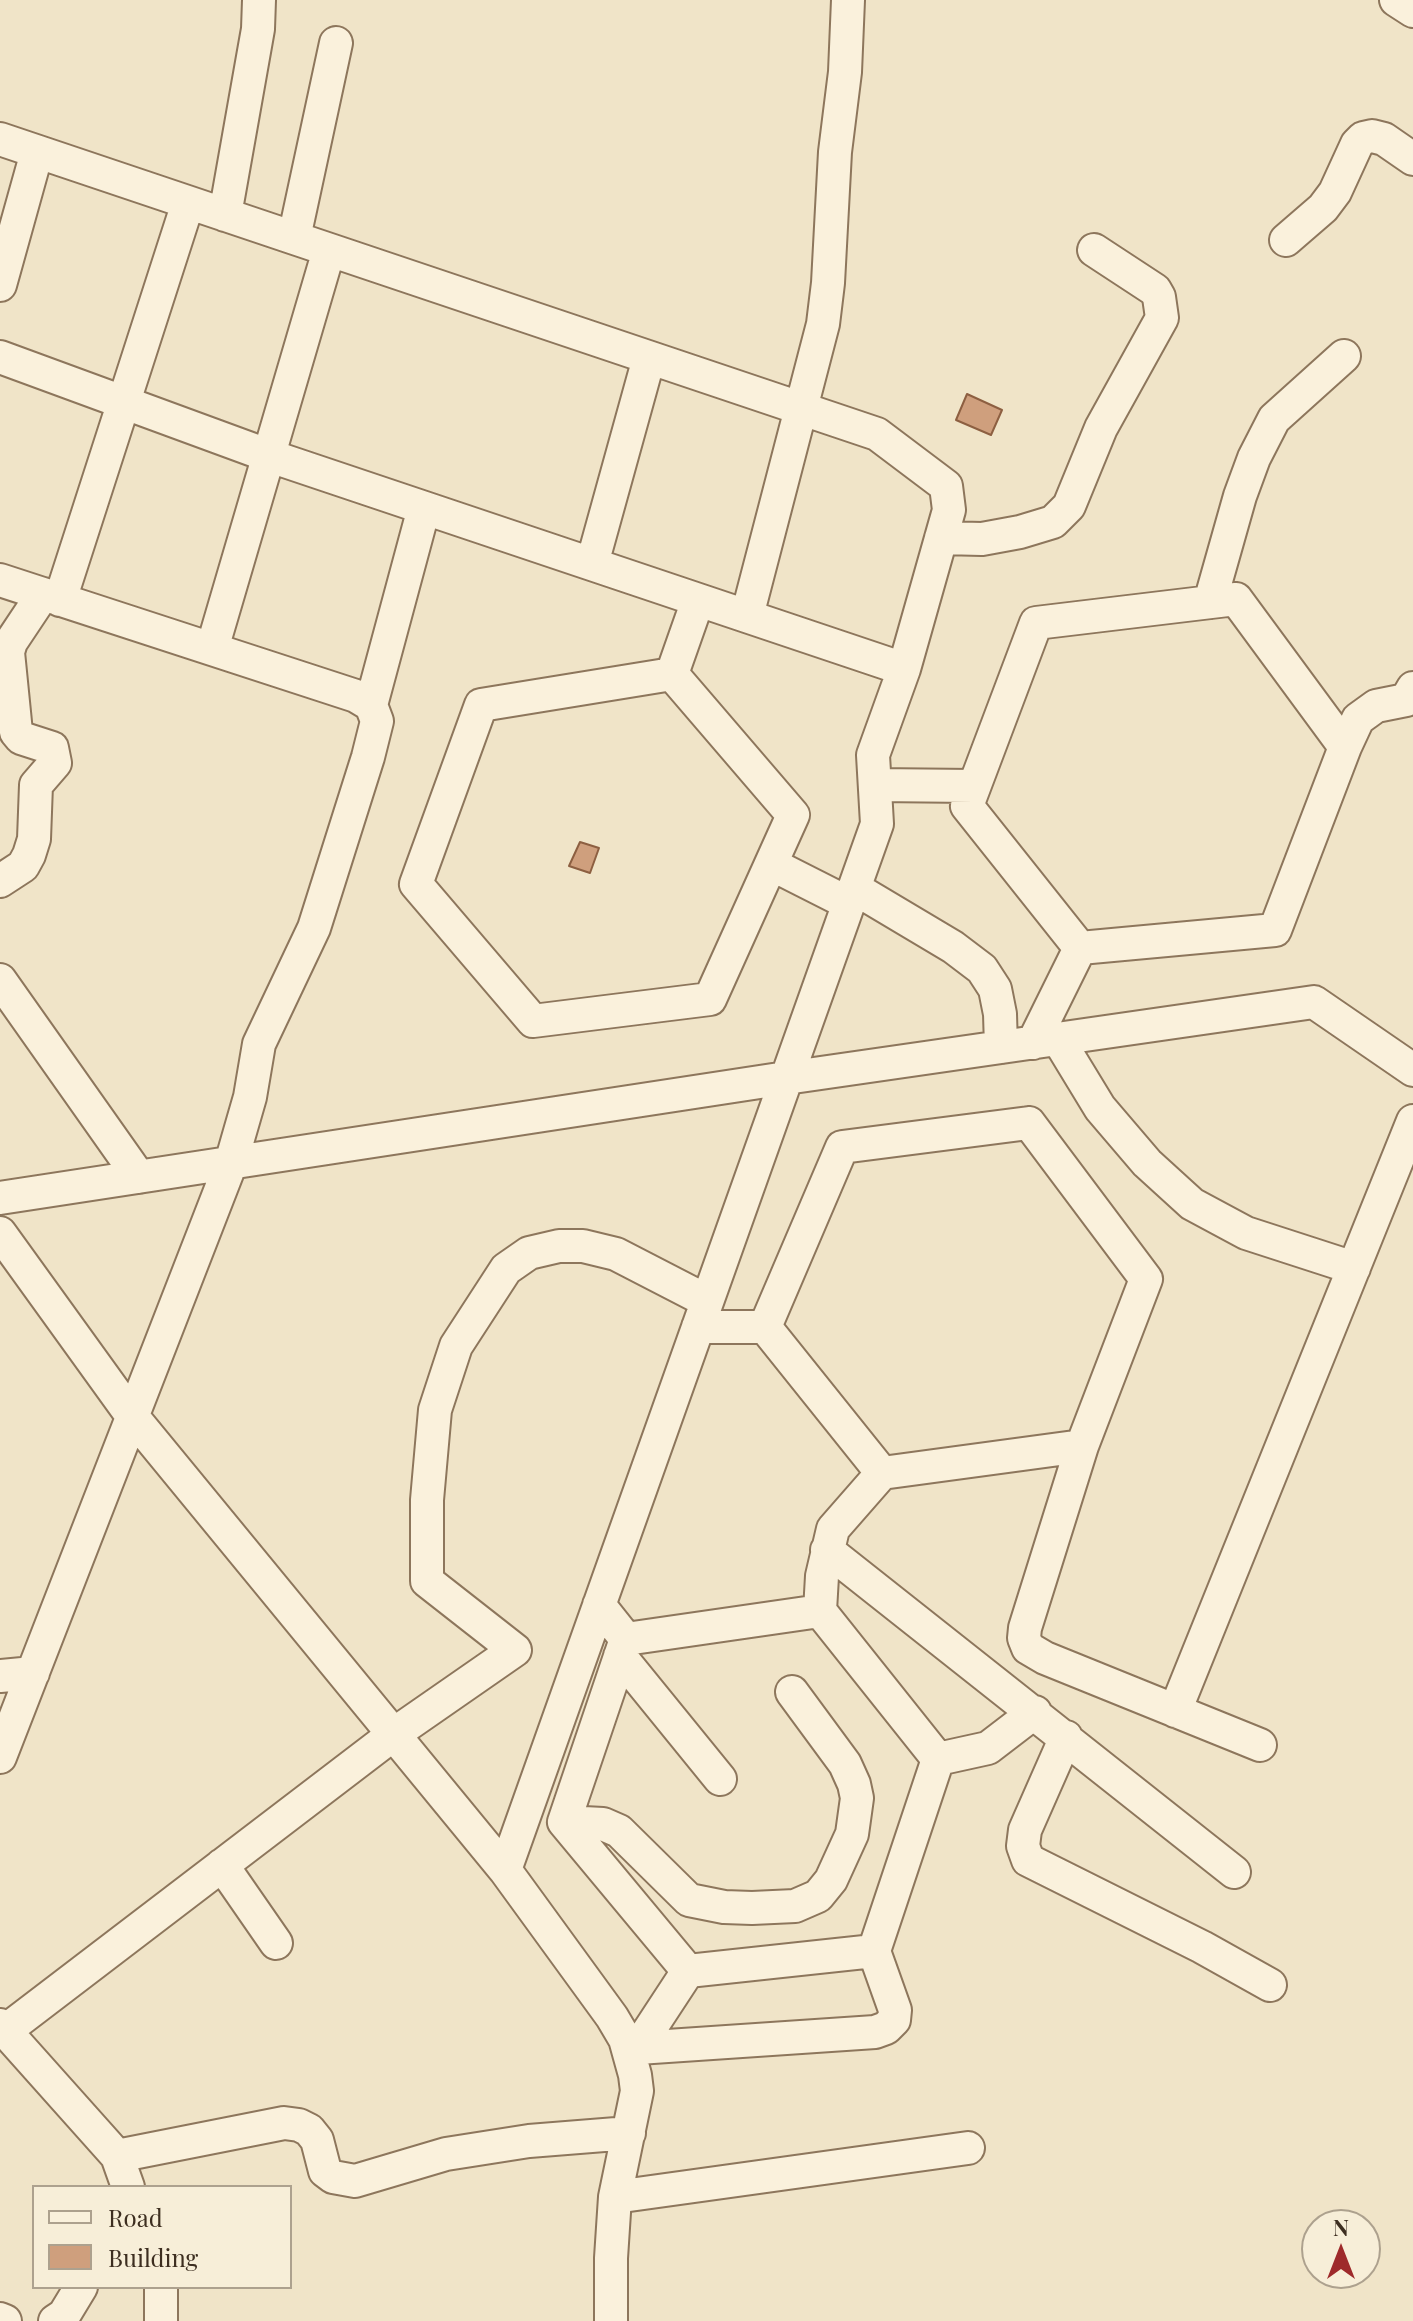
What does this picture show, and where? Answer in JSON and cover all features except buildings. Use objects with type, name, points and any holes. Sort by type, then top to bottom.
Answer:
[{"type":"street","points":[[225,215],[258,29],[259,0]]},
{"type":"street","points":[[747,616],[823,324],[835,152],[845,72],[848,0]]},
{"type":"street","points":[[1396,0],[1413,11]]},
{"type":"street","points":[[294,238],[336,43]]},
{"type":"street","points":[[1286,240],[1323,208],[1335,192],[1357,144],[1363,138],[1372,136],[1384,139],[1413,159]]},
{"type":"street","points":[[0,139],[877,434],[946,486],[949,510],[904,669],[873,755],[877,824],[505,1870]]},
{"type":"street","points":[[0,285],[37,152]]},
{"type":"street","points":[[0,881],[23,866],[29,855],[34,839],[36,785],[55,763],[52,748],[21,738],[16,732],[8,652],[11,642],[52,597],[123,401],[188,203]]},
{"type":"street","points":[[212,649],[329,250]]},
{"type":"street","points":[[941,538],[982,539],[1020,532],[1053,522],[1069,506],[1101,428],[1162,318],[1155,290],[1094,250]]},
{"type":"street","points":[[1210,602],[1240,496],[1254,458],[1274,419],[1344,356]]},
{"type":"street","points":[[0,357],[267,455],[904,669]]},
{"type":"street","points":[[592,564],[649,358]]},
{"type":"street","points":[[0,1757],[231,1163],[250,1097],[259,1044],[314,928],[368,757],[377,721],[371,705],[424,508]]},
{"type":"street","points":[[0,580],[356,696],[371,705]]},
{"type":"street","points":[[1080,948],[967,806],[1036,623],[1236,599],[1345,747]]},
{"type":"street","points":[[672,674],[698,600]]},
{"type":"street","points":[[672,674],[793,815],[710,999],[533,1021],[416,884],[481,705],[672,674]]},
{"type":"street","points":[[1080,948],[1275,930],[1358,719],[1376,706],[1406,700],[1413,688]]},
{"type":"street","points":[[875,785],[974,786]]},
{"type":"street","points":[[771,864],[851,895],[953,947],[982,969],[995,989],[1000,1014],[1001,1047]]},
{"type":"street","points":[[1046,1041],[1080,948]]},
{"type":"street","points":[[0,980],[139,1177]]},
{"type":"street","points":[[0,1198],[786,1078],[1314,1002],[1413,1070]]},
{"type":"street","points":[[1046,1041],[1147,1163],[1192,1204],[1246,1233],[1354,1268]]},
{"type":"street","points":[[1175,1711],[1413,1121]]},
{"type":"street","points":[[765,1327],[842,1147],[1029,1123],[1146,1279],[1082,1446],[1024,1638],[1035,1654],[1260,1745]]},
{"type":"street","points":[[0,1233],[132,1416],[505,1870],[635,2053],[637,2091],[615,2197],[611,2321]]},
{"type":"street","points":[[127,2185],[117,2156],[3,2028],[394,1734],[515,1650],[427,1581],[427,1500],[435,1410],[456,1346],[506,1269],[529,1253],[559,1246],[583,1246],[616,1254],[702,1314],[765,1327],[882,1473]]},
{"type":"street","points":[[938,1759],[820,1611],[827,1550],[833,1529],[882,1473],[1082,1446]]},
{"type":"street","points":[[827,1550],[1234,1872]]},
{"type":"street","points":[[599,1605],[623,1647],[720,1779]]},
{"type":"street","points":[[623,1647],[820,1611]]},
{"type":"street","points":[[564,1822],[623,1647]]},
{"type":"street","points":[[0,1676],[33,1673]]},
{"type":"street","points":[[564,1822],[603,1824],[619,1831],[689,1900],[724,1907],[752,1908],[795,1906],[818,1896],[831,1880],[852,1834],[857,1798],[845,1764],[792,1692]]},
{"type":"street","points":[[938,1759],[988,1748],[1035,1712]]},
{"type":"street","points":[[1066,1737],[1025,1830],[1023,1846],[1028,1860],[1202,1947],[1270,1985]]},
{"type":"street","points":[[635,2053],[875,2032],[886,2028],[894,2020],[895,2010],[874,1951],[938,1759]]},
{"type":"street","points":[[564,1822],[688,1971]]},
{"type":"street","points":[[222,1865],[276,1943]]},
{"type":"street","points":[[688,1971],[874,1951]]},
{"type":"street","points":[[635,2053],[688,1971]]},
{"type":"street","points":[[117,2156],[284,2123],[309,2130],[317,2140],[325,2171],[333,2177],[355,2181],[446,2154],[529,2141],[629,2133]]},
{"type":"street","points":[[615,2197],[968,2148]]},
{"type":"street","points":[[55,2321],[64,2315],[80,2289]]},
{"type":"street","points":[[161,2289],[161,2321]]}]
